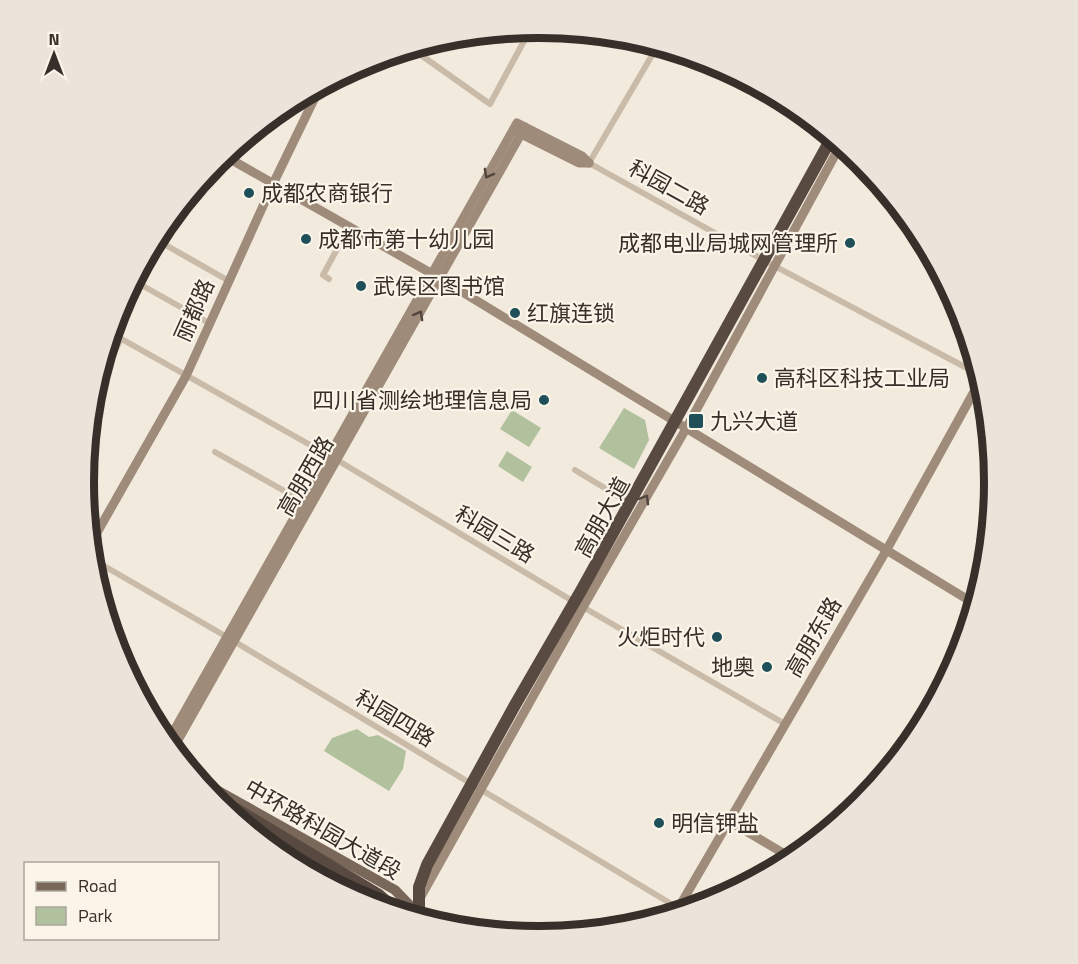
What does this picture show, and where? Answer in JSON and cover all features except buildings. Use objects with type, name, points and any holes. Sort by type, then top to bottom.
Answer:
[{"type":"highway","points":[[409,907],[427,865],[489,752],[615,529],[685,399],[830,146]]},
{"type":"highway","points":[[580,605],[590,566],[667,424],[685,399]]},
{"type":"highway","points":[[263,831],[386,899]]},
{"type":"main road","name":"中环路科园大道段","points":[[222,793],[395,890],[403,905]]},
{"type":"street","points":[[420,54],[490,104],[526,38]]},
{"type":"street","points":[[589,163],[653,53]]},
{"type":"street","name":"丽都路","points":[[97,532],[186,376],[314,99]]},
{"type":"street","name":"高朋西路","points":[[172,734],[334,459],[519,128],[579,163],[589,163]]},
{"type":"street","name":"高朋大道","points":[[771,264],[830,146]]},
{"type":"street","name":"高朋大道","points":[[410,907],[836,152]]},
{"type":"street","points":[[233,161],[436,276],[683,424],[967,599]]},
{"type":"street","name":"科园二路","points":[[589,163],[969,371]]},
{"type":"street","points":[[329,279],[323,275],[335,260],[349,227]]},
{"type":"street","points":[[164,244],[229,280]]},
{"type":"street","points":[[140,284],[209,324]]},
{"type":"street","name":"科园三路","points":[[119,337],[334,459],[785,724]]},
{"type":"street","points":[[114,353],[122,339]]},
{"type":"street","name":"高朋东路","points":[[682,903],[886,551],[974,389]]},
{"type":"street","name":"高朋大道","points":[[580,605],[631,505],[683,424]]},
{"type":"street","points":[[215,452],[304,502]]},
{"type":"street","name":"高朋西路","points":[[177,741],[304,502],[334,459]]},
{"type":"street","points":[[575,470],[631,505]]},
{"type":"street","name":"科园四路","points":[[102,565],[230,639],[670,907]]},
{"type":"street","points":[[729,821],[784,853]]},
{"type":"green space","points":[[624,408],[645,420],[649,440],[634,469],[599,448]]},
{"type":"green space","points":[[512,410],[541,428],[529,447],[500,429]]},
{"type":"green space","points":[[507,451],[532,467],[523,482],[498,466]]},
{"type":"green space","points":[[357,729],[369,737],[378,735],[406,751],[403,769],[389,791],[324,751],[332,738]]},
{"type":"place","name":"成都农商银行","points":[[249,193]]},
{"type":"place","name":"成都市第十幼儿园","points":[[306,239]]},
{"type":"place","name":"成都电业局城网管理所","points":[[850,243]]},
{"type":"place","name":"武侯区图书馆","points":[[361,286]]},
{"type":"place","name":"红旗连锁","points":[[515,313]]},
{"type":"place","name":"高科区科技工业局","points":[[762,378]]},
{"type":"place","name":"四川省测绘地理信息局","points":[[544,400]]},
{"type":"place","name":"九兴大道","points":[[696,421]]},
{"type":"place","name":"火炬时代","points":[[717,637]]},
{"type":"place","name":"地奥","points":[[767,667]]},
{"type":"place","name":"明信钾盐","points":[[659,823]]}]
